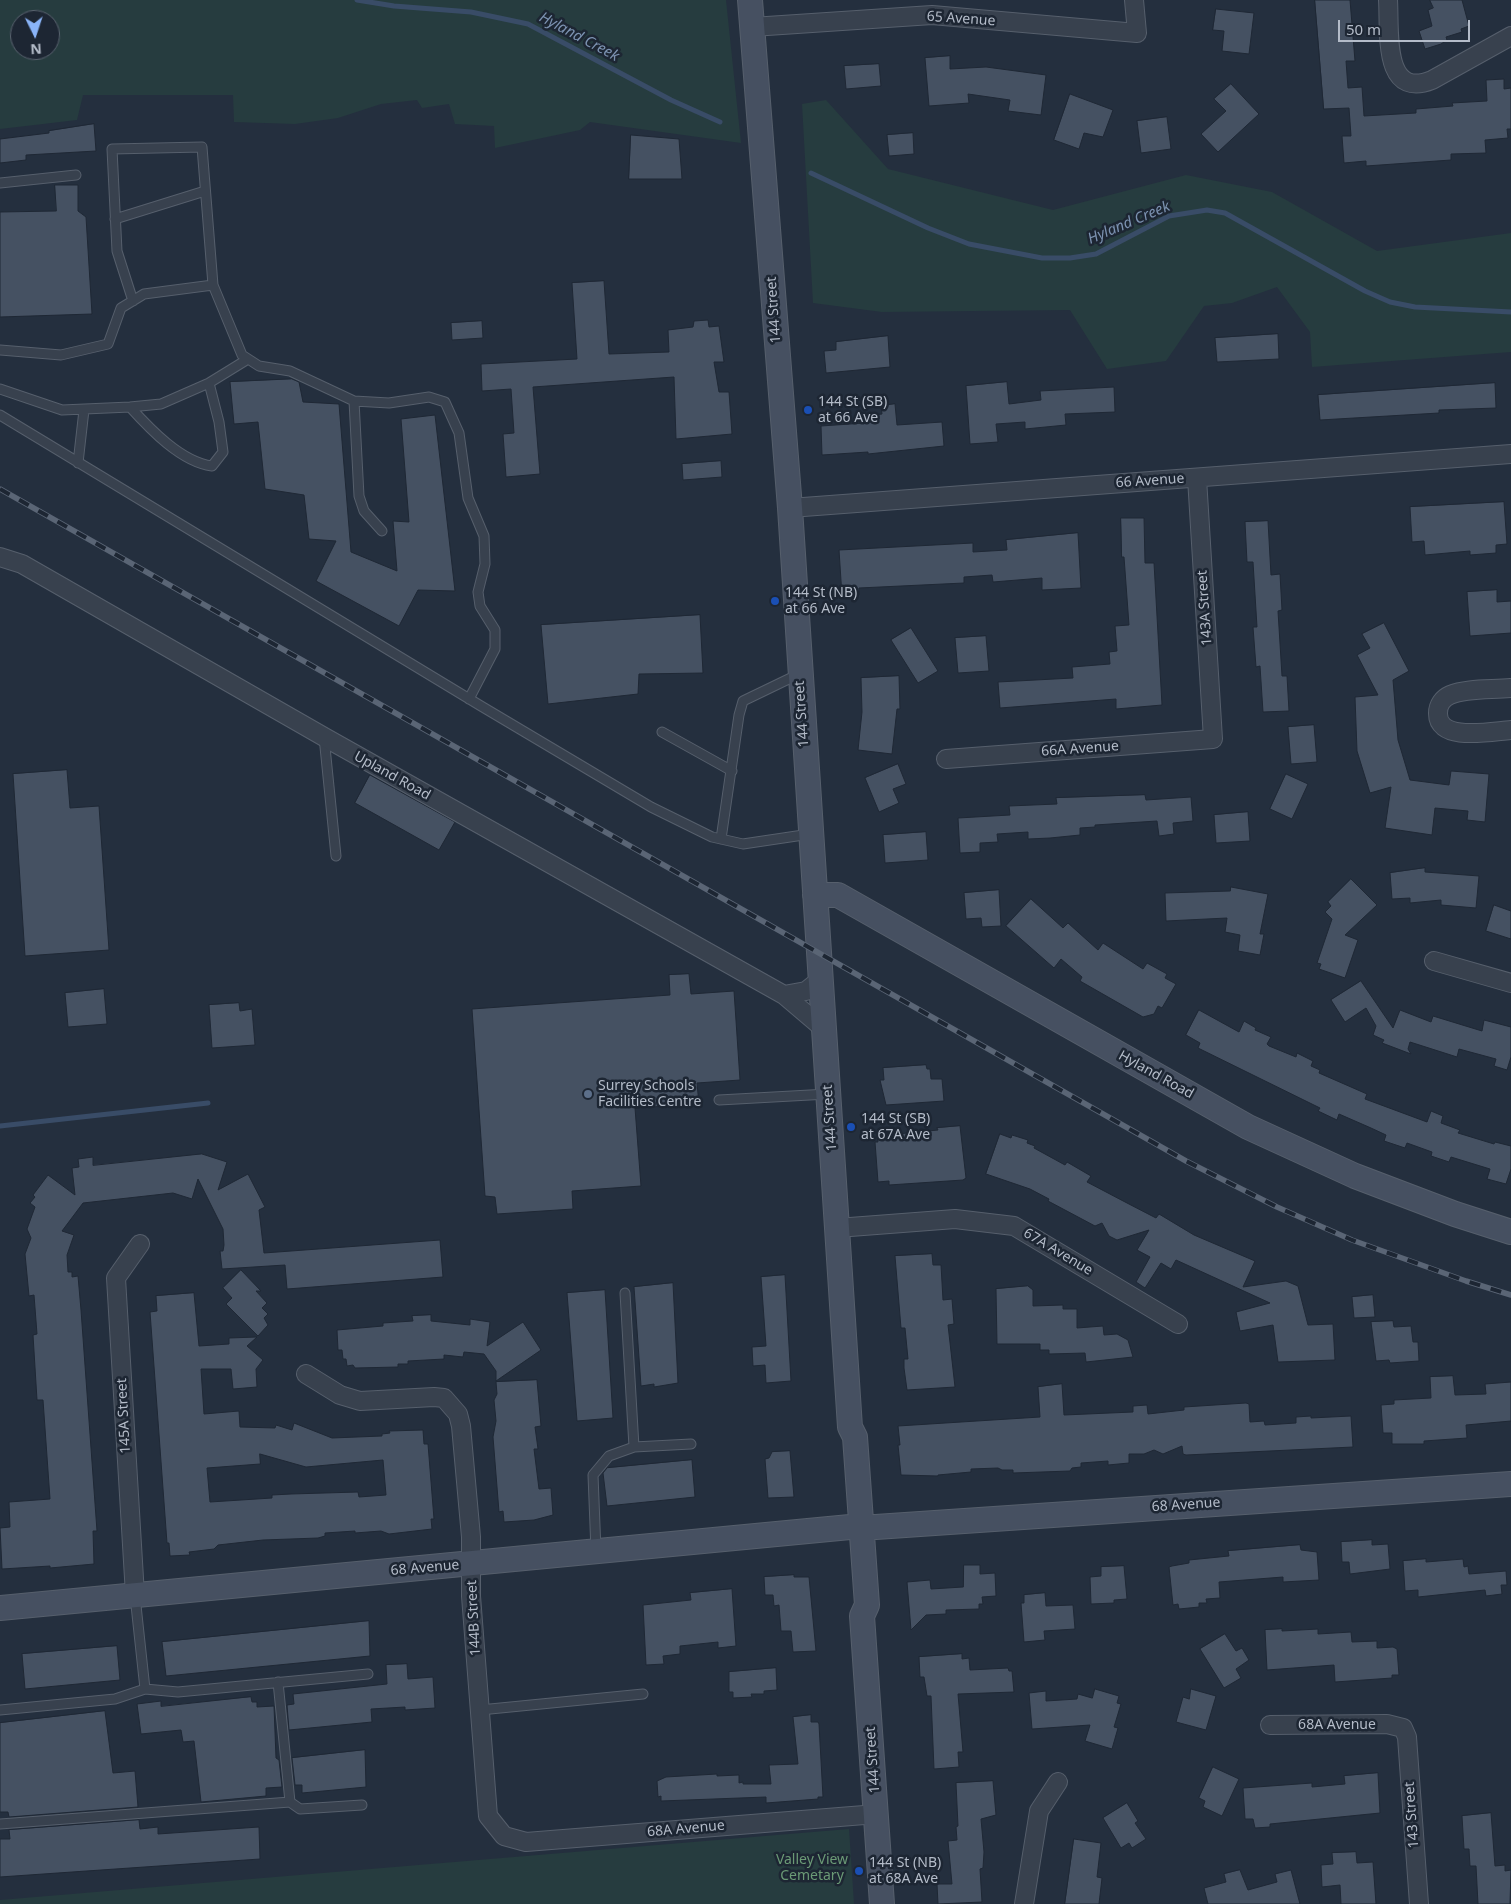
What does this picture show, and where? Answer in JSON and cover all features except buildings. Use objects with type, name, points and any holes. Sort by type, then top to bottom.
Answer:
[{"type":"street","name":"144 Street","points":[[750,0],[790,508],[799,674],[829,1094],[850,1427],[855,1437],[856,1527],[867,1605],[862,1616],[882,1904]]},
{"type":"street","name":"65 Avenue","points":[[752,27],[932,15],[1137,33],[1134,0]]},
{"type":"street","points":[[1388,0],[1392,64],[1396,74],[1402,80],[1414,84],[1432,80],[1511,36]]},
{"type":"street","name":"66 Avenue","points":[[790,508],[1511,454]]},
{"type":"street","name":"143A Street","points":[[1197,478],[1213,739]]},
{"type":"street","name":"Upland Road","points":[[0,557],[22,564],[324,737],[784,995],[824,1028]]},
{"type":"street","points":[[1511,688],[1455,694],[1442,701],[1438,712],[1442,725],[1453,732],[1511,730]]},
{"type":"street","name":"66A Avenue","points":[[946,759],[1213,739]]},
{"type":"street","name":"Hyland Road","points":[[815,895],[838,895],[1248,1126],[1354,1176],[1455,1214],[1511,1232]]},
{"type":"street","points":[[1434,961],[1511,983]]},
{"type":"street","points":[[784,995],[806,991],[820,979]]},
{"type":"street","name":"67A Avenue","points":[[837,1228],[955,1219],[1014,1226],[1178,1324]]},
{"type":"street","name":"145A Street","points":[[135,1595],[116,1278],[140,1244]]},
{"type":"street","name":"144B Street","points":[[306,1374],[340,1395],[360,1402],[444,1398],[453,1405],[458,1414],[461,1426],[488,1816],[498,1830]]},
{"type":"street","name":"68 Avenue","points":[[0,1608],[856,1527],[1511,1484]]},
{"type":"street","name":"68A Avenue","points":[[1270,1725],[1387,1724],[1403,1728]]},
{"type":"street","name":"143 Street","points":[[1403,1728],[1407,1736],[1419,1904]]},
{"type":"street","points":[[1024,1904],[1039,1811],[1058,1782]]},
{"type":"street","name":"68A Avenue","points":[[498,1830],[504,1836],[526,1842],[877,1814]]},
{"type":"lane","points":[[133,301],[117,251],[112,149],[202,147],[213,285],[242,355],[259,366],[290,371],[354,401],[388,403],[428,397],[445,402],[460,433],[468,498],[484,536],[485,564],[478,592],[480,606],[495,630],[495,650],[469,699]]},
{"type":"lane","points":[[0,183],[76,175]]},
{"type":"lane","points":[[115,219],[206,191]]},
{"type":"lane","points":[[0,350],[61,355],[108,344],[121,308],[144,294],[213,285]]},
{"type":"lane","points":[[0,389],[62,410],[160,404],[209,383],[248,359]]},
{"type":"lane","points":[[130,407],[153,432],[198,464],[212,466],[223,452],[219,422],[209,383]]},
{"type":"lane","points":[[354,401],[359,496],[364,512],[382,531]]},
{"type":"lane","points":[[78,463],[84,410]]},
{"type":"lane","points":[[0,415],[651,807],[712,837],[742,844],[811,834]]},
{"type":"lane","points":[[721,839],[732,771],[738,715],[743,700],[799,674]]},
{"type":"lane","points":[[662,732],[732,771]]},
{"type":"lane","points":[[324,737],[336,856]]},
{"type":"lane","points":[[719,1100],[829,1094]]},
{"type":"lane","points":[[625,1293],[634,1447]]},
{"type":"lane","points":[[596,1551],[593,1475],[609,1456],[634,1447],[691,1444]]},
{"type":"lane","points":[[135,1595],[145,1689]]},
{"type":"lane","points":[[0,1710],[115,1699],[145,1689],[178,1692],[368,1674]]},
{"type":"lane","points":[[278,1682],[290,1802]]},
{"type":"lane","points":[[480,1710],[644,1694]]},
{"type":"lane","points":[[0,1824],[290,1802],[300,1810],[362,1804]]},
{"type":"green space","points":[[0,0],[726,0],[741,143],[590,122],[580,130],[495,148],[494,126],[455,124],[449,104],[422,108],[417,100],[381,104],[338,118],[295,124],[234,122],[233,95],[83,95],[77,120],[0,129]]},
{"type":"green space","points":[[826,100],[888,169],[1053,210],[1186,175],[1272,192],[1377,251],[1511,233],[1511,352],[1312,367],[1310,332],[1277,287],[1232,303],[1204,306],[1166,361],[1107,369],[1070,310],[882,312],[813,303],[802,104]]},
{"type":"green space","name":"Valley View Cemetary","points":[[849,1829],[854,1904],[0,1904],[0,1900]]},
{"type":"waterway","name":"Hyland Creek","points":[[357,0],[394,6],[471,12],[528,24],[671,100],[720,122]]},
{"type":"waterway","name":"Hyland Creek","points":[[811,173],[928,228],[969,244],[1042,258],[1070,258],[1096,254],[1169,216],[1207,210],[1225,213],[1365,291],[1390,302],[1415,307],[1511,312]]},
{"type":"waterway","points":[[0,1126],[208,1103]]},
{"type":"railway","points":[[0,489],[1186,1161],[1277,1207],[1352,1240],[1511,1295]]},
{"type":"place","name":"144 St (SB) at 66 Ave","points":[[808,410]]},
{"type":"place","name":"144 St (NB) at 66 Ave","points":[[775,601]]},
{"type":"place","name":"Surrey Schools Facilities Centre","points":[[588,1094]]},
{"type":"place","name":"144 St (SB) at 67A Ave","points":[[851,1127]]},
{"type":"place","name":"144 St (NB) at 68A Ave","points":[[859,1871]]}]
